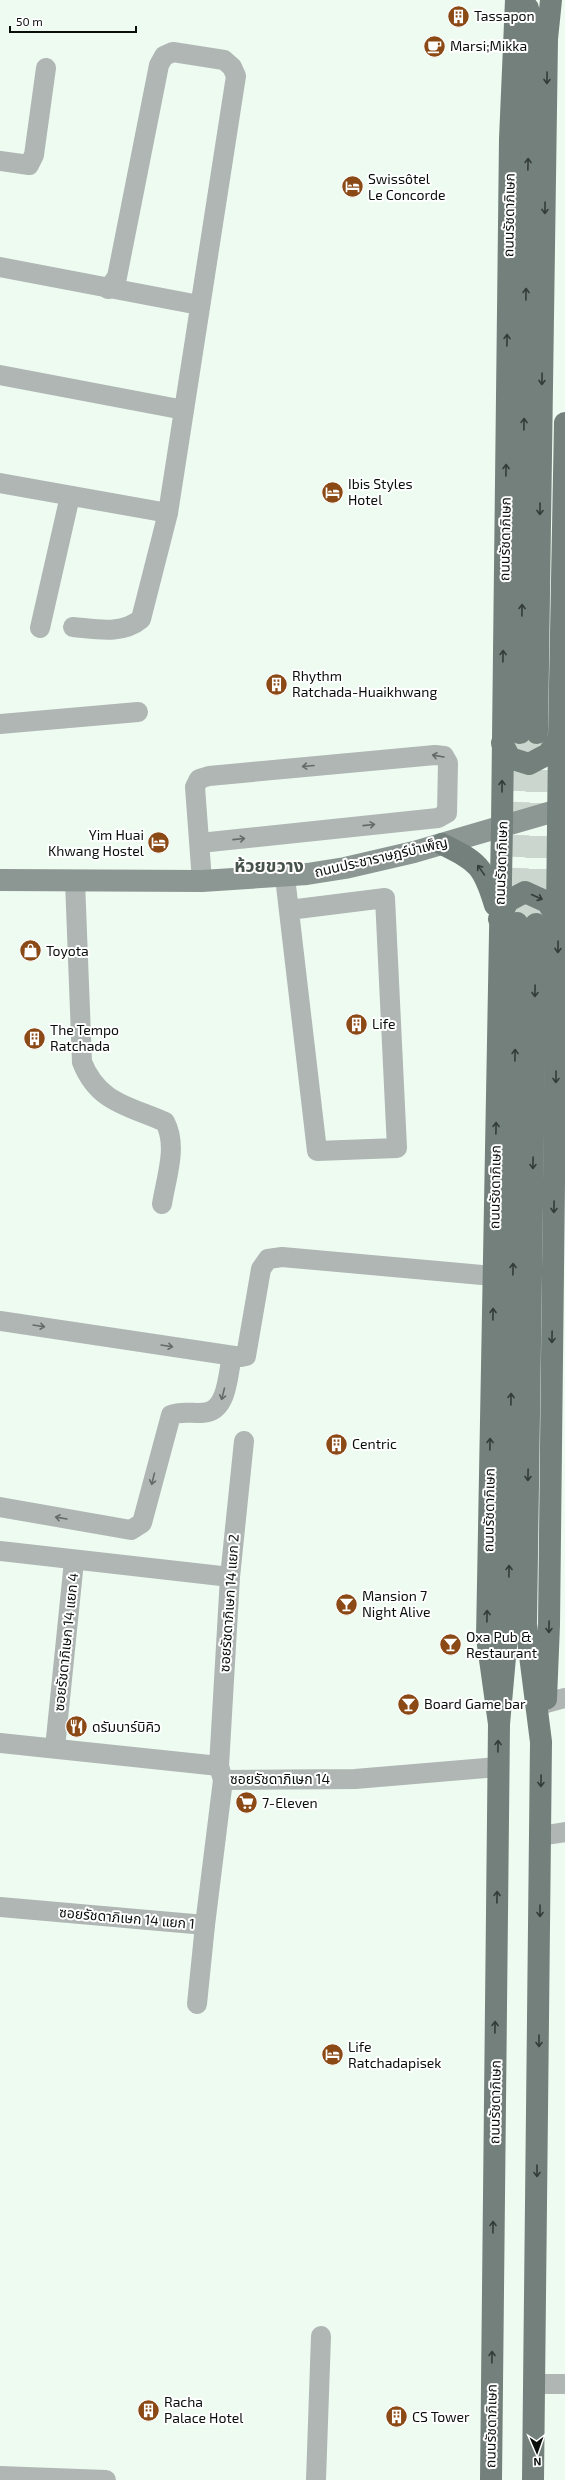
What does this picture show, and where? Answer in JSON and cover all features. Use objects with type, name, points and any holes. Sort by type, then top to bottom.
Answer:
[{"type":"main road","name":"ถนนรัชดาภิเษก","points":[[516,0],[510,139],[520,736]]},
{"type":"main road","name":"ถนนรัชดาภิเษก","points":[[520,736],[530,38],[527,0]]},
{"type":"main road","name":"ถนนรัชดาภิเษก","points":[[533,2480],[541,1742],[526,1624],[517,922],[502,825],[520,736],[547,38],[551,0]]},
{"type":"main road","name":"ถนนรัชดาภิเษก","points":[[541,1742],[556,1701],[549,1625],[558,919],[562,743],[565,423]]},
{"type":"main road","points":[[520,736],[510,758],[529,764],[548,754],[562,743]]},
{"type":"main road","name":"ถนนประชาราษฎร์บำเพ็ญ","points":[[0,880],[202,881],[285,877],[346,868],[442,844],[502,825],[561,809]]},
{"type":"main road","points":[[442,844],[467,857],[480,866],[487,880],[517,922]]},
{"type":"main road","points":[[517,922],[508,901],[525,892],[548,902],[558,919]]},
{"type":"main road","name":"ถนนรัชดาภิเษก","points":[[498,1724],[487,1638],[493,1276],[517,922]]},
{"type":"main road","name":"ถนนรัชดาภิเษก","points":[[491,2480],[498,1724],[508,1624],[517,922]]},
{"type":"street","points":[[73,627],[119,630],[133,626],[141,619],[168,513],[198,305],[236,76],[232,67],[224,60],[173,52],[164,56],[161,61],[117,277],[108,289]]},
{"type":"street","points":[[0,162],[28,165],[34,155],[46,68]]},
{"type":"street","points":[[0,267],[108,289],[198,305]]},
{"type":"street","points":[[0,375],[184,410]]},
{"type":"street","points":[[0,483],[168,513]]},
{"type":"street","points":[[40,628],[70,496]]},
{"type":"street","points":[[0,724],[138,712]]},
{"type":"street","points":[[200,843],[438,818],[447,813],[448,763],[444,756],[435,754],[209,776],[199,780],[196,787],[202,881]]},
{"type":"street","points":[[285,877],[317,1151],[397,1148],[385,898],[289,910]]},
{"type":"street","points":[[75,881],[82,1062],[87,1075],[108,1098],[127,1109],[165,1122],[170,1132],[171,1150],[162,1204]]},
{"type":"street","points":[[0,1321],[232,1356],[246,1356],[261,1269],[268,1259],[282,1257],[493,1276]]},
{"type":"street","points":[[0,1508],[131,1530],[139,1527],[142,1522],[170,1415],[176,1413],[209,1412],[215,1408],[222,1400],[232,1356]]},
{"type":"street","name":"ซอยรัชดาภิเษก 14 แยก 2","points":[[221,1773],[230,1577],[244,1441]]},
{"type":"street","points":[[0,1551],[74,1561],[230,1577]]},
{"type":"street","name":"ซอยรัชดาภิเษก 14 แยก 4","points":[[55,1748],[74,1561]]},
{"type":"street","name":"ซอยรัชดาภิเษก 14","points":[[0,1743],[55,1748],[221,1773],[356,1779],[498,1767]]},
{"type":"street","name":"ซอยรัชดาภิเษก 14 แยก 1","points":[[0,1907],[205,1925],[221,1773]]},
{"type":"street","points":[[540,1836],[565,1832]]},
{"type":"street","points":[[197,2004],[205,1925]]},
{"type":"street","points":[[316,2480],[321,2336]]},
{"type":"street","points":[[535,2384],[563,2384]]},
{"type":"street","points":[[0,2476],[106,2480]]},
{"type":"tunnel","points":[[517,923],[520,733]]},
{"type":"tunnel","points":[[536,924],[537,733]]},
{"type":"place","name":"Tassapon","points":[[459,16]]},
{"type":"place","name":"Marsi;Mikka","points":[[434,46]]},
{"type":"place","name":"Swissôtel Le Concorde","points":[[353,187]]},
{"type":"place","name":"Ibis Styles Hotel","points":[[333,492]]},
{"type":"place","name":"Rhythm Ratchada-Huaikhwang","points":[[277,684]]},
{"type":"place","name":"Yim Huai Khwang Hostel","points":[[159,843]]},
{"type":"place","name":"Toyota","points":[[31,951]]},
{"type":"place","name":"Life","points":[[357,1024]]},
{"type":"place","name":"The Tempo Ratchada","points":[[35,1038]]},
{"type":"place","name":"Centric","points":[[336,1444]]},
{"type":"place","name":"Mansion 7 Night Alive","points":[[346,1604]]},
{"type":"place","name":"Oxa Pub & Restaurant","points":[[451,1645]]},
{"type":"place","name":"Board Game bar","points":[[409,1704]]},
{"type":"place","name":"ดรัมบาร์บิคิว","points":[[76,1727]]},
{"type":"place","name":"7-Eleven","points":[[246,1803]]},
{"type":"place","name":"Life Ratchadapisek","points":[[332,2055]]},
{"type":"place","name":"Racha Palace Hotel","points":[[148,2410]]},
{"type":"place","name":"CS Tower","points":[[396,2417]]},
{"type":"district","name":"ห้วยขวาง","points":[[269,866]]}]
